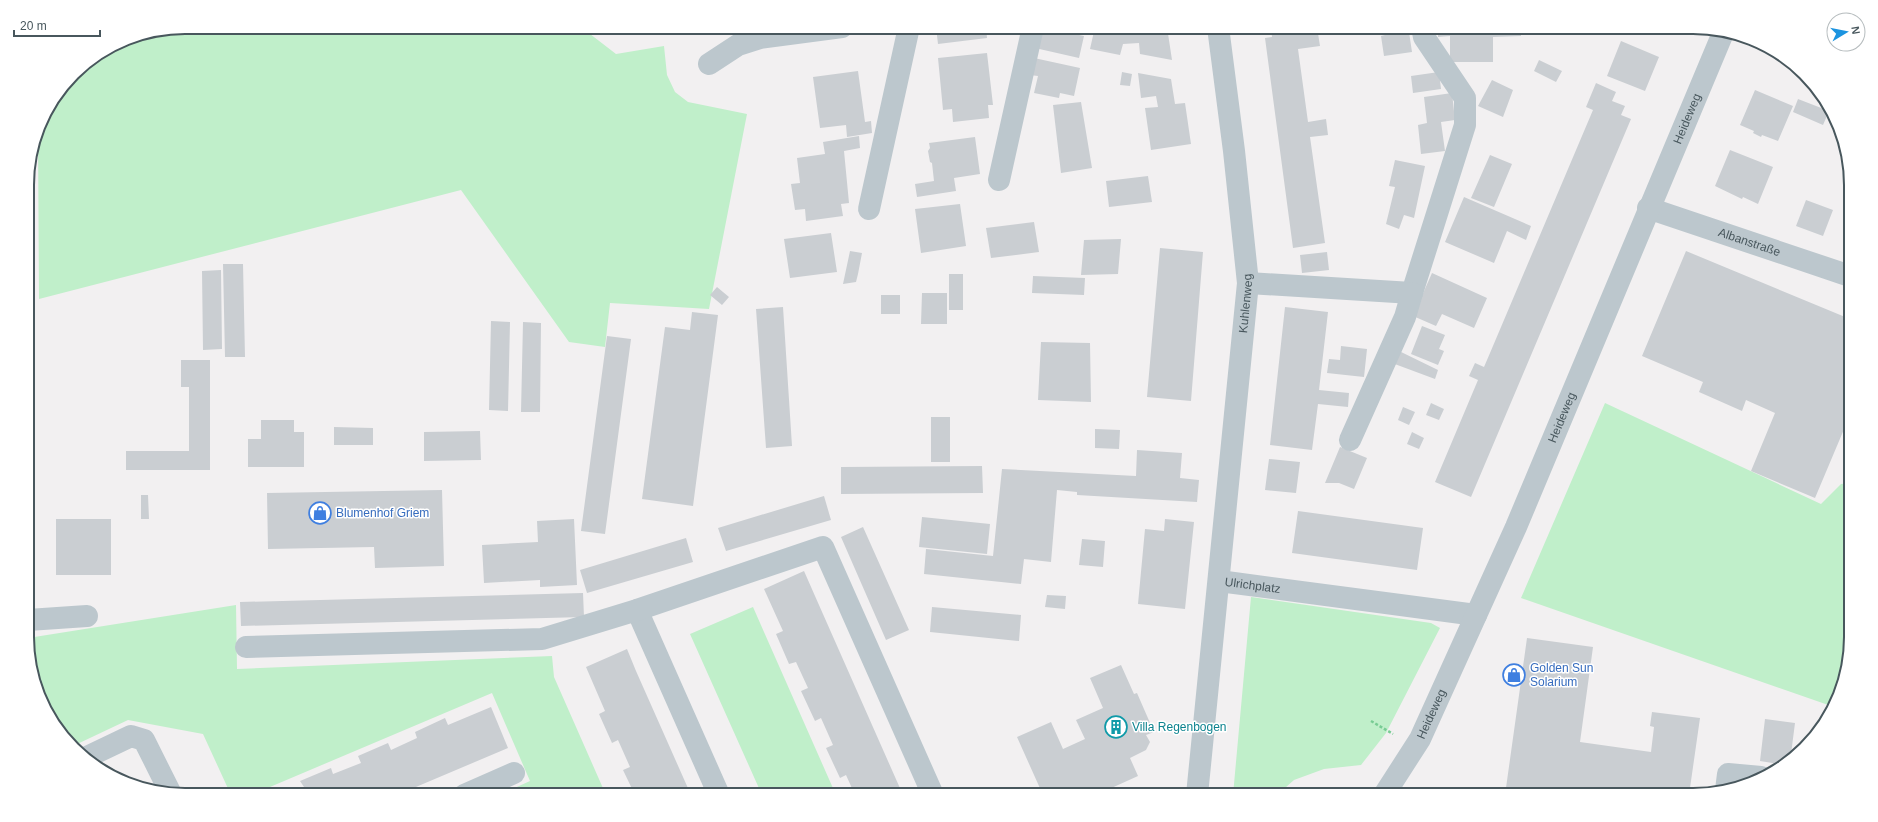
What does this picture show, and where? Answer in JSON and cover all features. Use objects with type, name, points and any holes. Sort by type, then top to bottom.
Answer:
[{"type":"street","points":[[709,64],[738,45],[760,38],[790,34]]},
{"type":"street","points":[[869,209],[907,34]]},
{"type":"street","points":[[999,180],[1031,34]]},
{"type":"street","name":"Kuhlenweg","points":[[1219,34],[1248,283],[1219,580]]},
{"type":"street","points":[[1350,440],[1405,317],[1465,125],[1465,98],[1423,34]]},
{"type":"street","name":"Heideweg","points":[[1388,788],[1420,739],[1516,527],[1648,208],[1721,37]]},
{"type":"street","name":"Albanstraße","points":[[1648,208],[1844,274]]},
{"type":"street","points":[[1248,283],[1412,293]]},
{"type":"street","points":[[246,647],[542,639],[637,610],[823,547],[930,788]]},
{"type":"street","name":"Ulrichplatz","points":[[1198,788],[1219,580],[1476,615]]},
{"type":"street","points":[[637,610],[716,788]]},
{"type":"street","points":[[34,620],[87,616]]},
{"type":"street","points":[[91,755],[132,736],[144,740],[168,787]]},
{"type":"street","points":[[480,788],[514,773]]},
{"type":"street","points":[[1727,784],[1728,774],[1751,777]]},
{"type":"path","points":[[1371,721],[1393,734]]},
{"type":"green space","points":[[175,34],[590,34],[616,54],[664,46],[667,75],[675,92],[688,102],[747,114],[709,309],[610,303],[605,347],[569,342],[461,190],[39,299],[38,150],[45,127],[59,101],[71,85],[85,71],[109,54],[127,45],[146,39]]},
{"type":"green space","points":[[1605,403],[1821,504],[1841,484],[1844,484],[1844,647],[1839,676],[1833,695],[1828,705],[1521,598]]},
{"type":"green space","points":[[1251,597],[1431,623],[1440,628],[1386,733],[1361,765],[1324,769],[1294,780],[1285,788],[1234,788]]},
{"type":"green space","points":[[236,605],[237,669],[552,656],[554,677],[603,788],[514,788],[530,781],[492,693],[268,788],[228,788],[203,734],[128,720],[78,744],[59,721],[45,695],[35,657],[34,637]]},
{"type":"green space","points":[[753,607],[833,788],[759,788],[690,634]]},
{"type":"building","points":[[937,34],[987,34],[987,38],[938,44]]},
{"type":"building","points":[[1038,34],[1074,34],[1084,36],[1079,58],[1035,48]]},
{"type":"building","points":[[1093,34],[1168,34],[1172,60],[1140,54],[1139,43],[1123,44],[1120,55],[1090,49]]},
{"type":"building","points":[[1272,34],[1318,34],[1320,46],[1298,49],[1308,122],[1326,119],[1328,135],[1310,137],[1325,243],[1293,248],[1265,38],[1272,37]]},
{"type":"building","points":[[1409,34],[1412,52],[1384,56],[1381,36]]},
{"type":"building","points":[[1438,34],[1521,34],[1521,36],[1493,37],[1493,62],[1450,62],[1450,36],[1438,37]]},
{"type":"building","points":[[1621,41],[1659,57],[1645,91],[1607,76]]},
{"type":"building","points":[[987,53],[993,105],[988,105],[989,118],[953,122],[952,109],[943,110],[938,58]]},
{"type":"building","points":[[1034,58],[1080,68],[1074,96],[1060,93],[1059,98],[1034,93],[1038,76],[1030,75]]},
{"type":"building","points":[[1539,60],[1562,71],[1556,82],[1534,71]]},
{"type":"building","points":[[858,71],[865,122],[871,121],[872,133],[847,137],[846,125],[820,128],[813,77]]},
{"type":"building","points":[[1122,72],[1132,74],[1130,86],[1120,85]]},
{"type":"building","points":[[1439,72],[1441,89],[1413,93],[1411,76]]},
{"type":"building","points":[[1138,73],[1171,79],[1175,104],[1185,103],[1191,144],[1151,150],[1145,108],[1158,107],[1156,96],[1141,98]]},
{"type":"building","points":[[1492,80],[1513,90],[1503,117],[1478,106]]},
{"type":"building","points":[[1596,83],[1616,92],[1612,101],[1625,106],[1621,115],[1631,119],[1471,497],[1435,482],[1478,380],[1469,376],[1475,363],[1484,367],[1593,110],[1586,107]]},
{"type":"building","points":[[1755,90],[1793,106],[1778,141],[1762,135],[1761,137],[1753,133],[1754,131],[1740,125]]},
{"type":"building","points":[[1452,93],[1455,120],[1441,122],[1445,151],[1421,154],[1418,125],[1427,123],[1424,97]]},
{"type":"building","points":[[1798,99],[1824,109],[1827,116],[1823,125],[1793,112]]},
{"type":"building","points":[[1081,102],[1092,168],[1061,173],[1053,105]]},
{"type":"building","points":[[859,136],[860,148],[844,151],[849,203],[841,204],[843,216],[806,221],[805,209],[795,210],[791,184],[800,183],[797,158],[825,154],[823,142]]},
{"type":"building","points":[[975,137],[980,174],[954,178],[956,191],[917,197],[915,184],[934,181],[932,163],[930,162],[928,151],[930,148],[929,143]]},
{"type":"building","points":[[1730,150],[1773,167],[1758,204],[1743,197],[1742,199],[1715,186]]},
{"type":"building","points":[[1490,155],[1512,164],[1494,207],[1471,198]]},
{"type":"building","points":[[1395,160],[1425,166],[1414,218],[1404,215],[1399,229],[1386,224],[1395,187],[1389,186]]},
{"type":"building","points":[[1148,176],[1152,202],[1109,207],[1106,181]]},
{"type":"building","points":[[1464,197],[1531,226],[1526,240],[1507,231],[1494,263],[1445,242]]},
{"type":"building","points":[[1806,200],[1833,210],[1823,236],[1796,226]]},
{"type":"building","points":[[960,204],[966,246],[921,253],[915,209]]},
{"type":"building","points":[[1034,222],[1039,252],[991,258],[986,228]]},
{"type":"building","points":[[831,233],[837,272],[790,278],[784,239]]},
{"type":"building","points":[[1121,239],[1118,274],[1081,275],[1084,240]]},
{"type":"building","points":[[34,241],[35,241],[34,295]]},
{"type":"building","points":[[1160,248],[1203,252],[1191,401],[1147,397]]},
{"type":"building","points":[[850,251],[862,253],[858,274],[856,282],[843,284]]},
{"type":"building","points":[[1686,251],[1844,317],[1844,429],[1815,498],[1751,471],[1775,413],[1746,400],[1742,411],[1699,392],[1703,382],[1642,356]]},
{"type":"building","points":[[1327,252],[1329,270],[1302,273],[1300,255]]},
{"type":"building","points":[[223,264],[243,264],[245,357],[225,357]]},
{"type":"building","points":[[221,270],[222,349],[203,350],[202,271]]},
{"type":"building","points":[[1432,273],[1487,298],[1474,328],[1442,314],[1436,326],[1413,316]]},
{"type":"building","points":[[949,274],[963,274],[963,310],[949,310]]},
{"type":"building","points":[[1033,276],[1085,278],[1084,295],[1032,293]]},
{"type":"building","points":[[717,287],[729,297],[722,305],[710,295]]},
{"type":"building","points":[[922,293],[947,293],[947,324],[921,324]]},
{"type":"building","points":[[881,295],[900,295],[900,314],[881,314]]},
{"type":"building","points":[[783,307],[792,446],[766,448],[756,309]]},
{"type":"building","points":[[1285,307],[1328,312],[1319,390],[1349,393],[1348,407],[1318,404],[1312,450],[1270,445]]},
{"type":"building","points":[[692,312],[718,315],[693,506],[642,499],[665,327],[690,330]]},
{"type":"building","points":[[491,321],[510,322],[508,411],[489,410]]},
{"type":"building","points":[[523,322],[541,323],[540,412],[521,412]]},
{"type":"building","points":[[1422,326],[1445,335],[1439,349],[1444,351],[1438,365],[1411,354]]},
{"type":"building","points":[[607,336],[631,339],[605,534],[581,531]]},
{"type":"building","points":[[1041,342],[1090,343],[1091,402],[1038,400]]},
{"type":"building","points":[[1341,346],[1367,349],[1364,377],[1327,373],[1329,359],[1340,360]]},
{"type":"building","points":[[1397,350],[1438,370],[1435,379],[1392,363]]},
{"type":"building","points":[[181,360],[210,360],[210,470],[126,470],[126,451],[189,451],[189,387],[181,387]]},
{"type":"building","points":[[1431,403],[1444,409],[1439,420],[1426,415]]},
{"type":"building","points":[[1403,407],[1415,412],[1409,425],[1398,420]]},
{"type":"building","points":[[931,417],[950,417],[950,462],[931,462]]},
{"type":"building","points":[[261,420],[294,420],[294,432],[304,432],[304,467],[248,467],[248,439],[261,439]]},
{"type":"building","points":[[334,427],[373,428],[373,445],[334,445]]},
{"type":"building","points":[[1095,429],[1120,430],[1119,449],[1095,448]]},
{"type":"building","points":[[480,431],[481,460],[424,461],[424,432]]},
{"type":"building","points":[[1412,432],[1424,438],[1419,449],[1407,444]]},
{"type":"building","points":[[1340,447],[1367,458],[1354,489],[1339,483],[1325,483]]},
{"type":"building","points":[[1137,450],[1182,453],[1180,478],[1199,480],[1197,502],[1077,495],[1077,492],[1057,490],[1051,562],[1024,559],[1021,584],[924,574],[926,549],[993,556],[1002,469],[1136,476]]},
{"type":"building","points":[[1269,459],[1300,462],[1296,493],[1265,490]]},
{"type":"building","points":[[982,466],[983,493],[841,494],[841,467]]},
{"type":"building","points":[[442,490],[444,566],[375,568],[374,547],[268,549],[267,493]]},
{"type":"building","points":[[141,495],[148,495],[149,519],[141,519]]},
{"type":"building","points":[[824,496],[831,520],[726,551],[718,528]]},
{"type":"building","points":[[1298,511],[1423,528],[1417,570],[1292,553]]},
{"type":"building","points":[[922,517],[990,524],[987,554],[919,547]]},
{"type":"building","points":[[56,519],[111,519],[111,575],[56,575]]},
{"type":"building","points":[[574,519],[577,585],[540,587],[540,580],[484,583],[482,545],[538,542],[537,521]]},
{"type":"building","points":[[1165,519],[1194,522],[1185,609],[1138,604],[1145,529],[1164,531]]},
{"type":"building","points":[[863,527],[909,630],[886,640],[841,537]]},
{"type":"building","points":[[686,538],[693,562],[587,593],[580,570]]},
{"type":"building","points":[[1082,539],[1105,541],[1103,567],[1079,565]]},
{"type":"building","points":[[804,571],[900,788],[852,788],[846,775],[840,778],[826,748],[833,745],[821,718],[815,721],[801,691],[808,688],[796,662],[789,664],[776,634],[783,631],[764,589]]},
{"type":"building","points":[[583,593],[584,617],[241,626],[240,602]]},
{"type":"building","points":[[1047,595],[1066,596],[1065,609],[1045,607]]},
{"type":"building","points":[[932,607],[1021,615],[1019,641],[930,632]]},
{"type":"building","points":[[1527,638],[1593,647],[1580,742],[1651,752],[1654,727],[1650,726],[1652,712],[1700,718],[1690,788],[1506,788]]},
{"type":"building","points":[[627,649],[688,788],[632,788],[623,770],[630,767],[618,740],[612,743],[599,714],[605,711],[586,667]]},
{"type":"building","name":"Villa Regenbogen","points":[[1121,665],[1134,694],[1137,693],[1154,732],[1146,735],[1150,742],[1146,750],[1130,758],[1138,776],[1111,788],[1040,788],[1017,737],[1051,722],[1063,749],[1085,739],[1076,720],[1103,708],[1090,678]]},
{"type":"building","points":[[491,707],[508,748],[414,788],[302,788],[304,787],[300,781],[331,768],[333,774],[361,763],[358,756],[388,743],[391,750],[417,738],[415,732],[445,718],[448,725]]},
{"type":"building","points":[[1765,719],[1795,723],[1791,752],[1776,764],[1760,761]]},
{"type":"place","name":"Blumenhof Griem","points":[[320,513]]},
{"type":"place","name":"Golden Sun Solarium","points":[[1514,675]]},
{"type":"place","name":"Villa Regenbogen","points":[[1116,727]]}]
